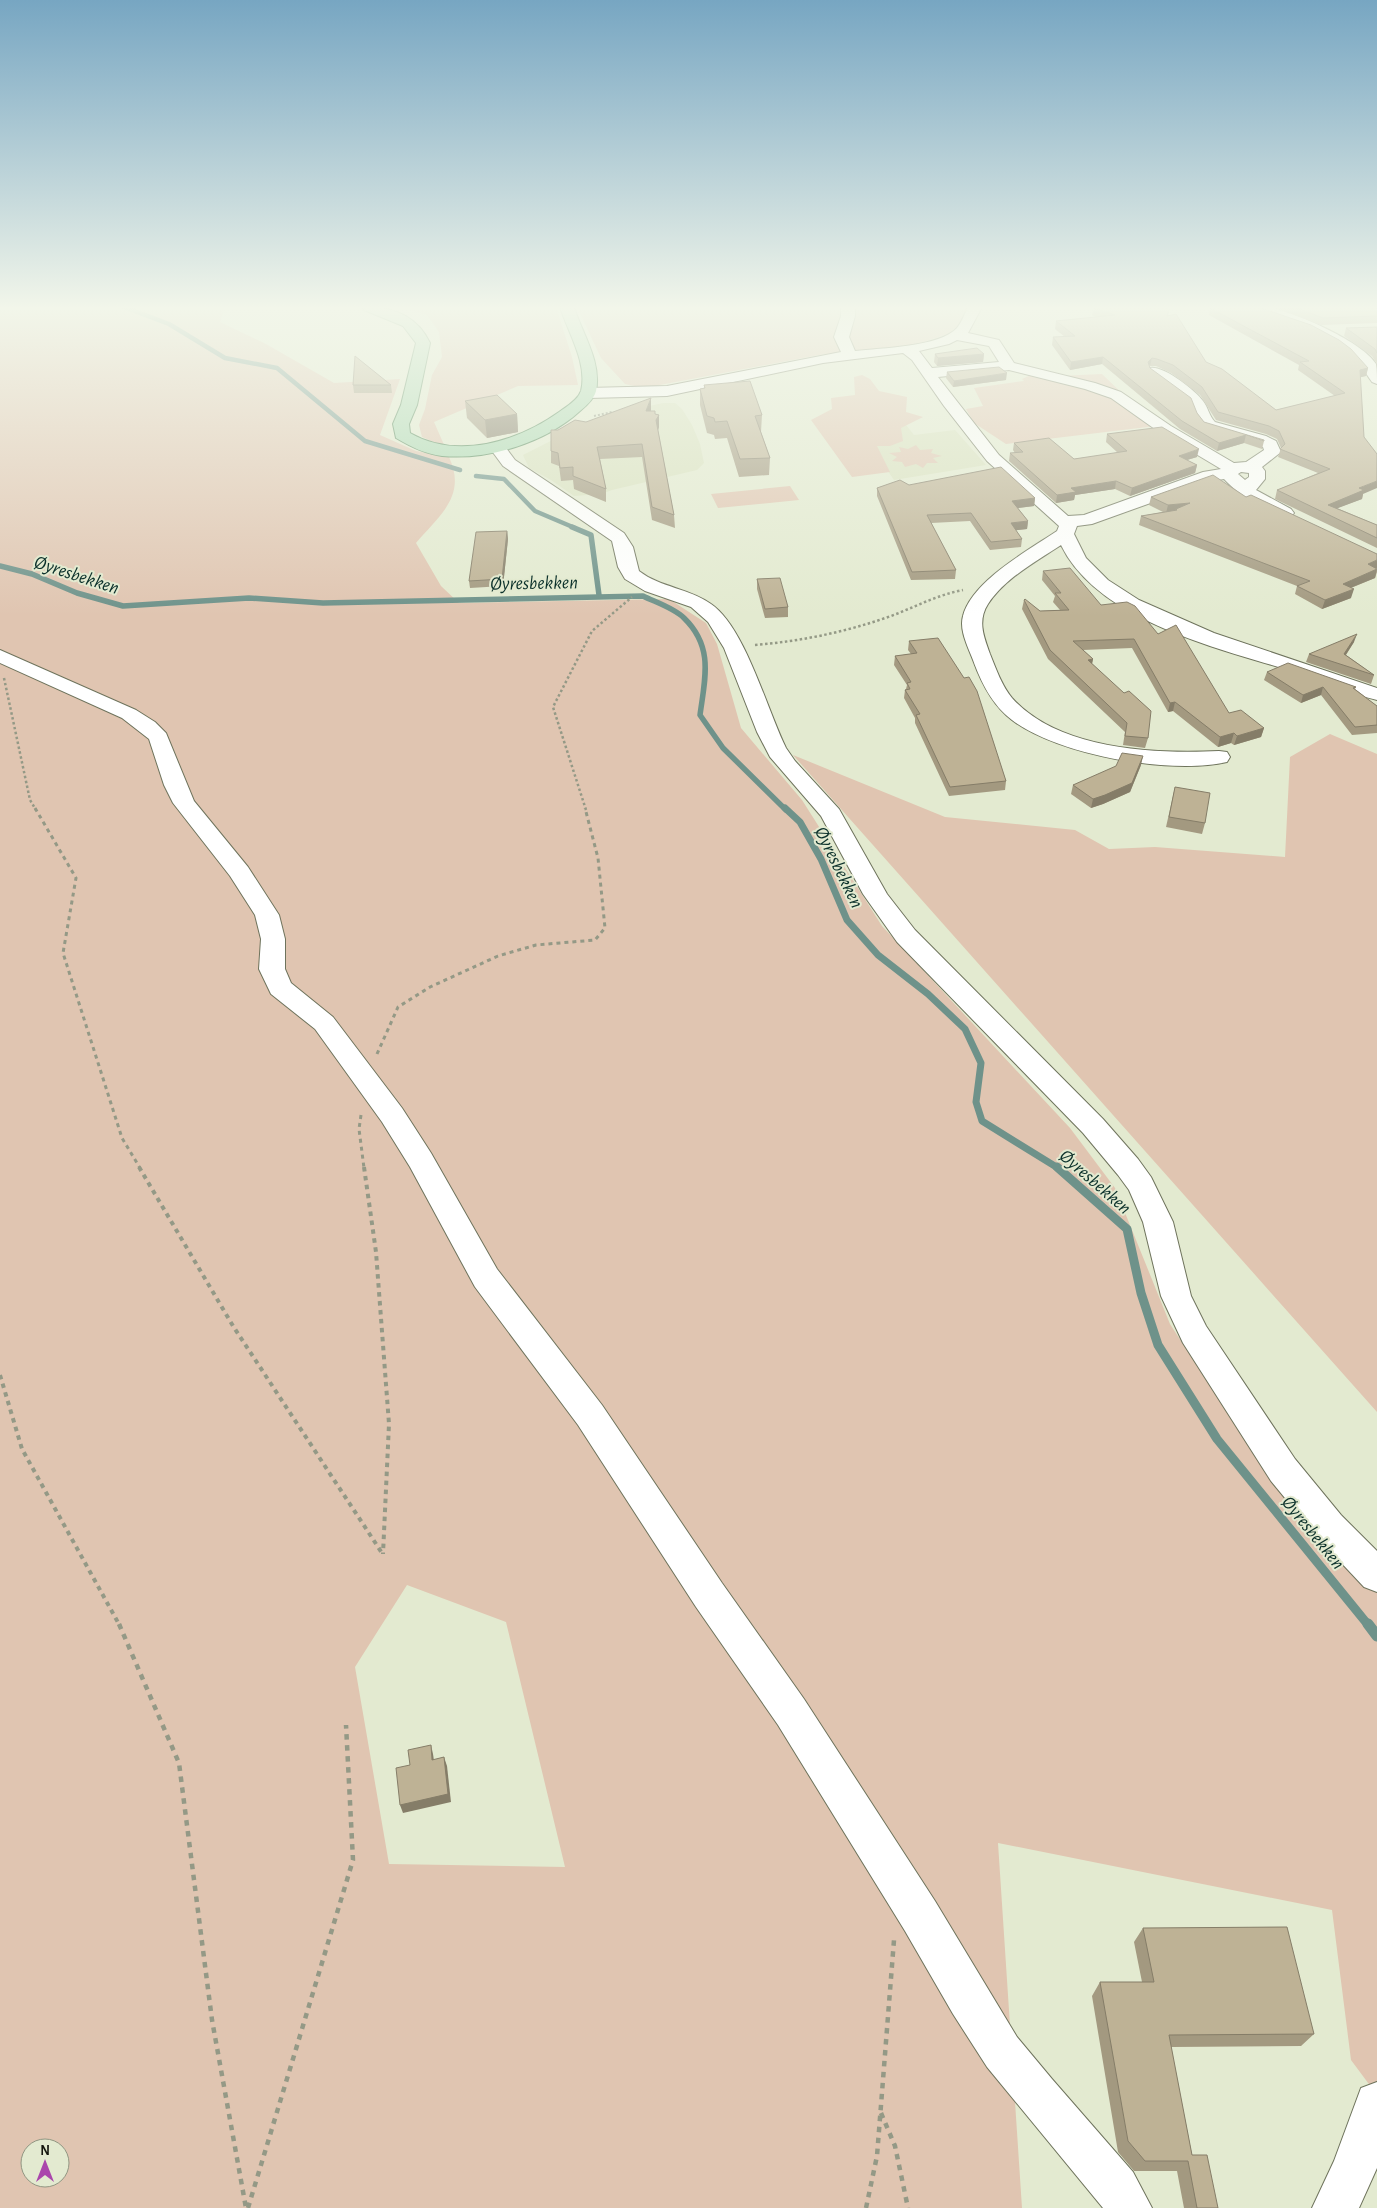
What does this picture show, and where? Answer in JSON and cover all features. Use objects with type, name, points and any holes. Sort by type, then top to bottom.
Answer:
[{"type":"main road","points":[[407,410],[401,424],[402,435],[418,446],[441,450],[497,447],[537,434],[552,426],[571,410]]},
{"type":"street","points":[[956,410],[993,458],[1065,527],[1071,551],[1084,568],[1118,596],[1141,609],[1247,651],[1377,694]]},
{"type":"street","points":[[1137,410],[1231,471]]},
{"type":"street","points":[[1200,410],[1203,420],[1209,426],[1260,439],[1270,444],[1274,452],[1250,467],[1210,476],[1065,527],[991,588],[978,602],[970,620],[990,681],[1006,704],[1018,714],[1060,736],[1112,751],[1162,758],[1218,757]]},
{"type":"street","points":[[497,447],[509,463],[618,537],[626,549],[628,569],[632,575],[648,584],[704,607],[715,616],[733,646],[759,714],[776,750],[783,761],[830,813],[884,907],[906,936],[1092,1126],[1132,1173],[1158,1222],[1176,1296],[1194,1334],[1284,1470],[1330,1526],[1377,1575]]},
{"type":"street","points":[[1247,492],[1248,486],[1257,479],[1259,474],[1250,467]]},
{"type":"street","points":[[1231,471],[1230,476],[1247,492],[1300,520]]},
{"type":"street","points":[[1,664],[128,714],[148,726],[159,737],[175,785],[184,803],[240,872],[267,915],[273,939],[272,969],[280,988],[324,1023],[392,1115],[422,1161],[486,1278],[590,1415],[709,1596],[791,1712],[901,1885],[1002,2052],[1036,2095],[1117,2188],[1129,2208]]},
{"type":"street","points":[[1335,2208],[1353,2171],[1377,2104]]},
{"type":"path","points":[[1,664],[30,800],[76,878],[63,952],[122,1138],[233,1326],[383,1554],[389,1424],[376,1252],[359,1129],[366,1082],[398,1007],[430,986],[498,956],[536,944],[595,940],[605,928],[598,858],[579,784],[553,707],[592,631],[648,584]]},
{"type":"path","points":[[733,646],[817,638],[891,616],[950,592],[991,588]]},
{"type":"path","points":[[0,1375],[22,1449],[126,1637],[179,1763],[212,2020],[247,2208]]},
{"type":"path","points":[[247,2208],[353,1860],[346,1725]]},
{"type":"path","points":[[866,2208],[877,2156],[888,1996],[901,1885]]},
{"type":"path","points":[[880,2110],[895,2146],[908,2208]]},
{"type":"shaded area","points":[[0,410],[389,410],[380,435],[416,451],[449,457],[454,471],[455,483],[453,494],[442,514],[416,543],[441,586],[459,603],[669,599],[706,623],[717,644],[741,728],[802,800],[882,926],[1070,1128],[1115,1188],[1170,1324],[1267,1474],[1377,1592],[1377,2095],[1351,2060],[1332,1910],[998,1843],[1022,2208],[0,2208]],"holes":[[[407,1585],[506,1622],[565,1867],[389,1864],[355,1667]]]},
{"type":"shaded area","points":[[425,410],[462,410],[434,422],[445,447],[422,437],[419,425]]},
{"type":"shaded area","points":[[632,410],[683,410],[692,425],[700,444],[704,463],[697,470],[601,494],[574,496],[529,468],[523,455],[596,418]]},
{"type":"shaded area","points":[[830,410],[906,410],[906,412],[923,417],[901,428],[903,441],[890,446],[877,446],[890,472],[852,477],[811,420]]},
{"type":"shaded area","points":[[967,410],[1139,410],[1156,426],[1006,444],[974,423]]},
{"type":"shaded area","points":[[902,420],[914,435],[955,430],[986,465],[894,480],[869,443]]},
{"type":"shaded area","points":[[916,445],[920,450],[933,449],[931,453],[942,456],[933,458],[938,463],[927,463],[923,468],[916,464],[905,467],[902,462],[892,461],[897,457],[889,453],[901,452],[899,447],[908,449]]},
{"type":"shaded area","points":[[790,486],[799,500],[718,508],[711,494]]},
{"type":"shaded area","points":[[1330,734],[1377,754],[1377,1412],[793,755],[945,817],[1075,830],[1109,849],[1155,847],[1285,857],[1290,757]]},
{"type":"building","points":[[475,410],[513,410],[517,414],[485,420]]},
{"type":"building","points":[[618,410],[655,411],[655,414],[659,415],[656,420],[674,515],[652,507],[642,444],[597,447],[606,489],[573,476],[573,467],[560,468],[558,453],[551,451],[551,430],[558,430],[575,420],[586,422]]},
{"type":"building","points":[[705,410],[760,410],[762,415],[755,416],[770,458],[740,459],[727,421],[715,422],[714,418],[707,416]]},
{"type":"building","points":[[1168,410],[1196,410],[1204,422],[1264,440],[1264,441],[1246,435],[1219,443],[1182,421]]},
{"type":"building","points":[[1217,410],[1362,410],[1364,437],[1377,454],[1377,481],[1359,488],[1364,490],[1328,505],[1377,525],[1377,538],[1277,490],[1330,469],[1280,449],[1285,444],[1279,431],[1269,426],[1218,412]]},
{"type":"building","points":[[1162,427],[1199,449],[1179,456],[1197,465],[1132,488],[1116,481],[1071,488],[1076,492],[1057,495],[1010,453],[1023,452],[1014,443],[1049,438],[1074,459],[1127,451],[1107,434]]},
{"type":"building","points":[[1001,467],[1035,498],[1012,501],[1028,521],[1011,523],[1022,539],[991,542],[971,513],[927,515],[956,570],[912,572],[877,488],[900,480],[909,485]]},
{"type":"building","points":[[1213,475],[1246,497],[1251,495],[1377,554],[1377,560],[1368,564],[1377,569],[1343,584],[1354,589],[1325,600],[1297,586],[1310,581],[1141,516],[1177,510],[1190,503],[1168,505],[1151,497]]},
{"type":"building","points":[[507,531],[502,579],[469,581],[476,532]]},
{"type":"building","points":[[1070,568],[1101,605],[1127,602],[1135,606],[1158,634],[1176,625],[1229,713],[1241,710],[1264,728],[1237,736],[1234,733],[1220,737],[1175,702],[1170,703],[1134,639],[1073,641],[1093,659],[1088,660],[1124,693],[1129,691],[1151,711],[1148,738],[1125,736],[1127,723],[1050,650],[1024,600],[1040,611],[1069,610],[1055,593],[1061,593],[1043,571]]},
{"type":"building","points":[[780,578],[788,607],[765,609],[757,579]]},
{"type":"building","points":[[1357,634],[1344,654],[1374,675],[1309,654]]},
{"type":"building","points":[[938,638],[964,678],[969,677],[977,691],[1006,781],[950,787],[916,715],[920,714],[905,690],[910,689],[907,683],[911,682],[895,656],[917,653],[909,641]]},
{"type":"building","points":[[1288,663],[1356,687],[1353,688],[1377,706],[1377,725],[1355,727],[1323,687],[1303,695],[1267,672]]},
{"type":"building","points":[[1122,753],[1143,756],[1132,783],[1093,799],[1073,785],[1116,766]]},
{"type":"building","points":[[1175,787],[1210,793],[1205,823],[1169,817]]},
{"type":"building","points":[[431,1745],[432,1760],[444,1757],[448,1794],[400,1805],[396,1768],[410,1765],[408,1750]]},
{"type":"building","points":[[1287,1927],[1314,2034],[1169,2035],[1192,2155],[1207,2155],[1218,2208],[1197,2208],[1188,2161],[1145,2161],[1128,2141],[1100,1982],[1154,1982],[1143,1928]]},
{"type":"waterway","points":[[328,410],[365,441],[460,470]]},
{"type":"waterway","points":[[476,476],[504,479],[535,511],[575,528]]},
{"type":"waterway","points":[[572,527],[591,535],[599,595]]},
{"type":"waterway","name":"Øyresbekken","points":[[0,566],[32,574],[77,593],[123,606],[249,598],[323,603],[643,596],[675,611],[694,629],[704,652],[705,664],[700,715],[723,748],[786,810]]},
{"type":"waterway","name":"Øyresbekken","points":[[785,808],[800,822],[821,859],[847,920],[878,955],[928,994],[965,1029],[981,1063],[976,1102],[982,1121],[1058,1168]]},
{"type":"waterway","name":"Øyresbekken","points":[[1057,1167],[1127,1229],[1141,1293],[1158,1345],[1217,1439],[1369,1626]]},
{"type":"waterway","name":"Øyresbekken","points":[[1368,1624],[1377,1636]]}]
